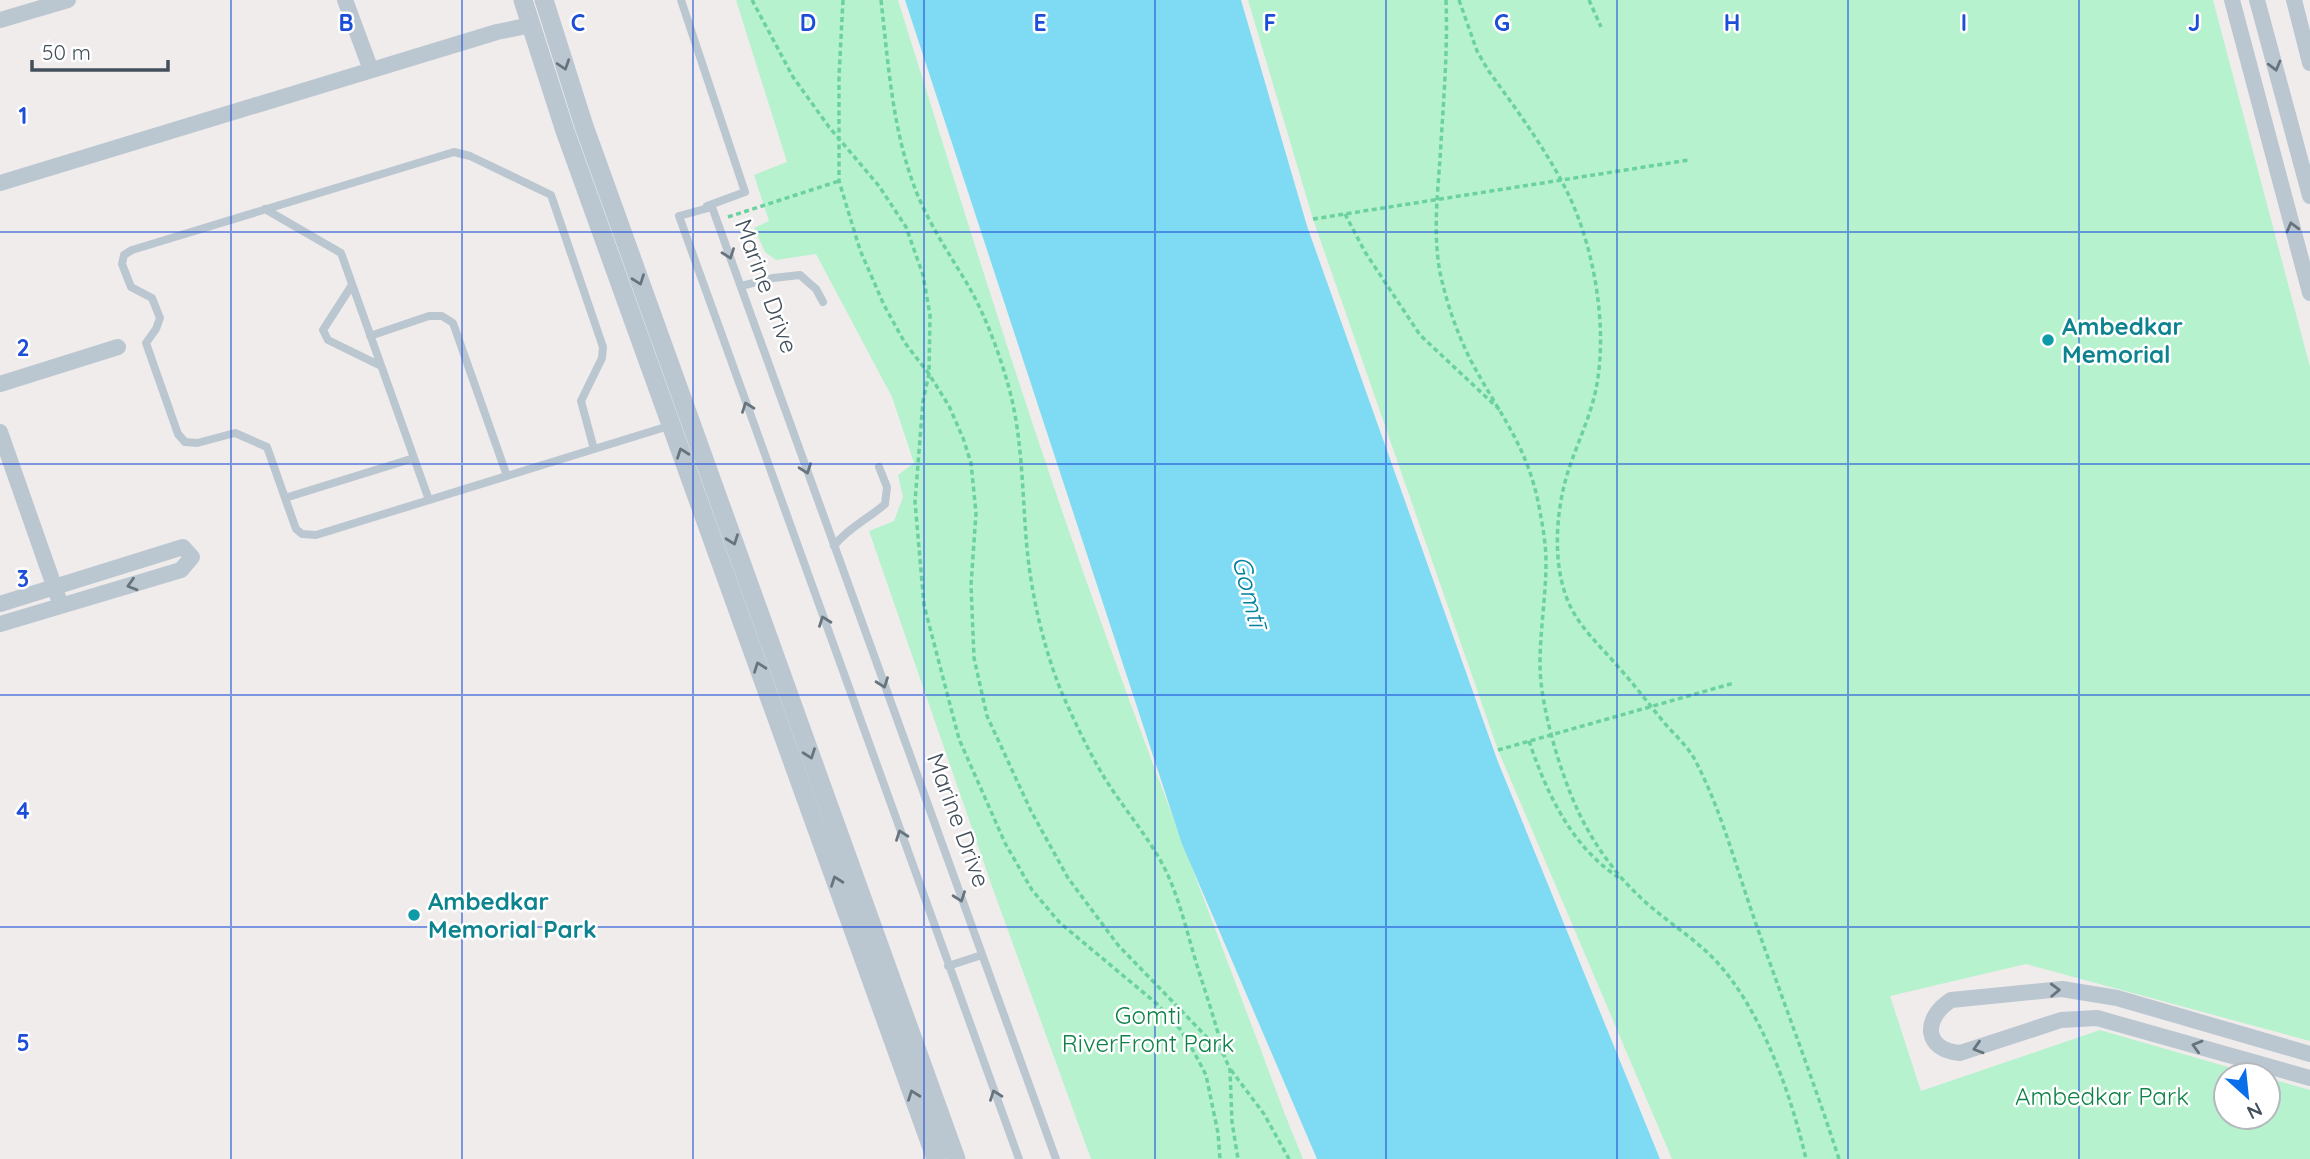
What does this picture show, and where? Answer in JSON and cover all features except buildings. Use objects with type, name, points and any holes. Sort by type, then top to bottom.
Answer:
[{"type":"street","points":[[0,20],[68,0]]},
{"type":"street","points":[[345,0],[371,70]]},
{"type":"street","points":[[523,0],[565,131],[936,1159]]},
{"type":"street","points":[[544,0],[584,126],[956,1159]]},
{"type":"street","points":[[2232,0],[2310,293]]},
{"type":"street","points":[[2257,0],[2310,196]]},
{"type":"street","points":[[2294,0],[2310,62]]},
{"type":"street","points":[[0,183],[497,32],[531,25]]},
{"type":"street","points":[[0,384],[118,347]]},
{"type":"street","points":[[0,432],[61,606]]},
{"type":"street","points":[[0,604],[183,547],[192,557],[181,570],[0,624]]},
{"type":"street","points":[[2310,1054],[2117,998],[2062,989],[1951,1000],[1939,1008],[1930,1028],[1934,1042],[1946,1052],[1960,1053],[2062,1020],[2097,1018],[2310,1078]]},
{"type":"lane","points":[[681,0],[745,192],[679,216],[1019,1159]]},
{"type":"lane","points":[[594,449],[580,401],[602,358],[603,347],[551,195],[470,156],[454,152],[132,250],[124,255],[122,264],[131,287],[152,299],[160,318],[146,343],[178,434],[185,442],[197,443],[235,433],[267,447],[296,528],[302,534],[316,536],[672,425]]},
{"type":"lane","name":"Marine Drive","points":[[695,211],[712,207],[718,221],[1056,1159]]},
{"type":"lane","points":[[265,209],[341,253],[429,500]]},
{"type":"lane","points":[[741,286],[800,275],[816,289],[823,302]]},
{"type":"lane","points":[[352,285],[323,330],[328,340],[381,366]]},
{"type":"lane","points":[[370,336],[429,316],[442,316],[453,323],[507,476]]},
{"type":"lane","points":[[285,498],[414,458]]},
{"type":"lane","points":[[834,546],[845,532],[870,518],[886,504],[887,487],[879,467]]},
{"type":"lane","points":[[948,966],[982,955]]},
{"type":"path","points":[[752,0],[793,77],[879,186],[906,227],[923,275],[930,315],[929,374],[923,401],[916,515],[924,605],[959,739],[1005,843],[1032,890],[1060,923],[1156,1003],[1180,1029],[1206,1075],[1218,1133],[1220,1159]]},
{"type":"path","points":[[843,0],[839,181],[860,250],[884,305],[905,343],[949,406],[971,463],[976,513],[971,585],[973,647],[986,716],[1031,811],[1068,878],[1118,944],[1199,1032],[1224,1055]]},
{"type":"path","points":[[881,0],[894,109],[913,183],[928,217],[971,290],[1008,382],[1018,436],[1031,579],[1044,642],[1060,689],[1101,772],[1151,845],[1178,899],[1230,1070],[1264,1114],[1289,1159]]},
{"type":"path","points":[[1446,0],[1447,47],[1437,200],[1442,282],[1455,325],[1470,358],[1520,443],[1530,468],[1543,526],[1546,562],[1540,667],[1552,735],[1565,779],[1593,840],[1627,883],[1640,898],[1714,959],[1752,1010],[1781,1077],[1807,1159]]},
{"type":"path","points":[[1459,0],[1483,60],[1562,180],[1580,222],[1597,295],[1601,357],[1596,390],[1585,429],[1564,484],[1559,510],[1560,572],[1565,593],[1574,614],[1590,636],[1692,755],[1706,785],[1839,1159]]},
{"type":"path","points":[[1589,0],[1601,27]]},
{"type":"path","points":[[1313,219],[1689,160]]},
{"type":"path","points":[[718,221],[839,181]]},
{"type":"path","points":[[1345,214],[1371,262],[1420,335],[1504,414]]},
{"type":"path","points":[[1498,750],[1734,683]]},
{"type":"path","points":[[1529,741],[1553,802],[1573,833],[1606,870],[1627,883]]},
{"type":"path","points":[[1230,1070],[1232,1122],[1238,1159]]},
{"type":"green space","name":"Gomti RiverFront Park","points":[[736,0],[898,0],[1036,434],[1111,651],[1303,1159],[1091,1159],[994,892],[869,531],[894,521],[903,497],[898,475],[914,463],[892,397],[816,254],[776,260],[765,252],[754,228],[769,221],[754,175],[787,162]]},
{"type":"green space","name":"Ambedkar Park","points":[[1248,0],[2213,0],[2310,367],[2310,1041],[2026,964],[1890,996],[1921,1091],[2100,1030],[2212,1062],[2212,1131],[2282,1131],[2282,1082],[2310,1090],[2310,1159],[1672,1159],[1498,750],[1313,219]]},
{"type":"water","name":"Gomtī","points":[[905,0],[1241,0],[1307,226],[1498,762],[1660,1159],[1317,1159],[1182,844]]},
{"type":"place","name":"Ambedkar Memorial","points":[[2048,340]]},
{"type":"place","name":"Ambedkar Memorial Park","points":[[414,915]]}]
